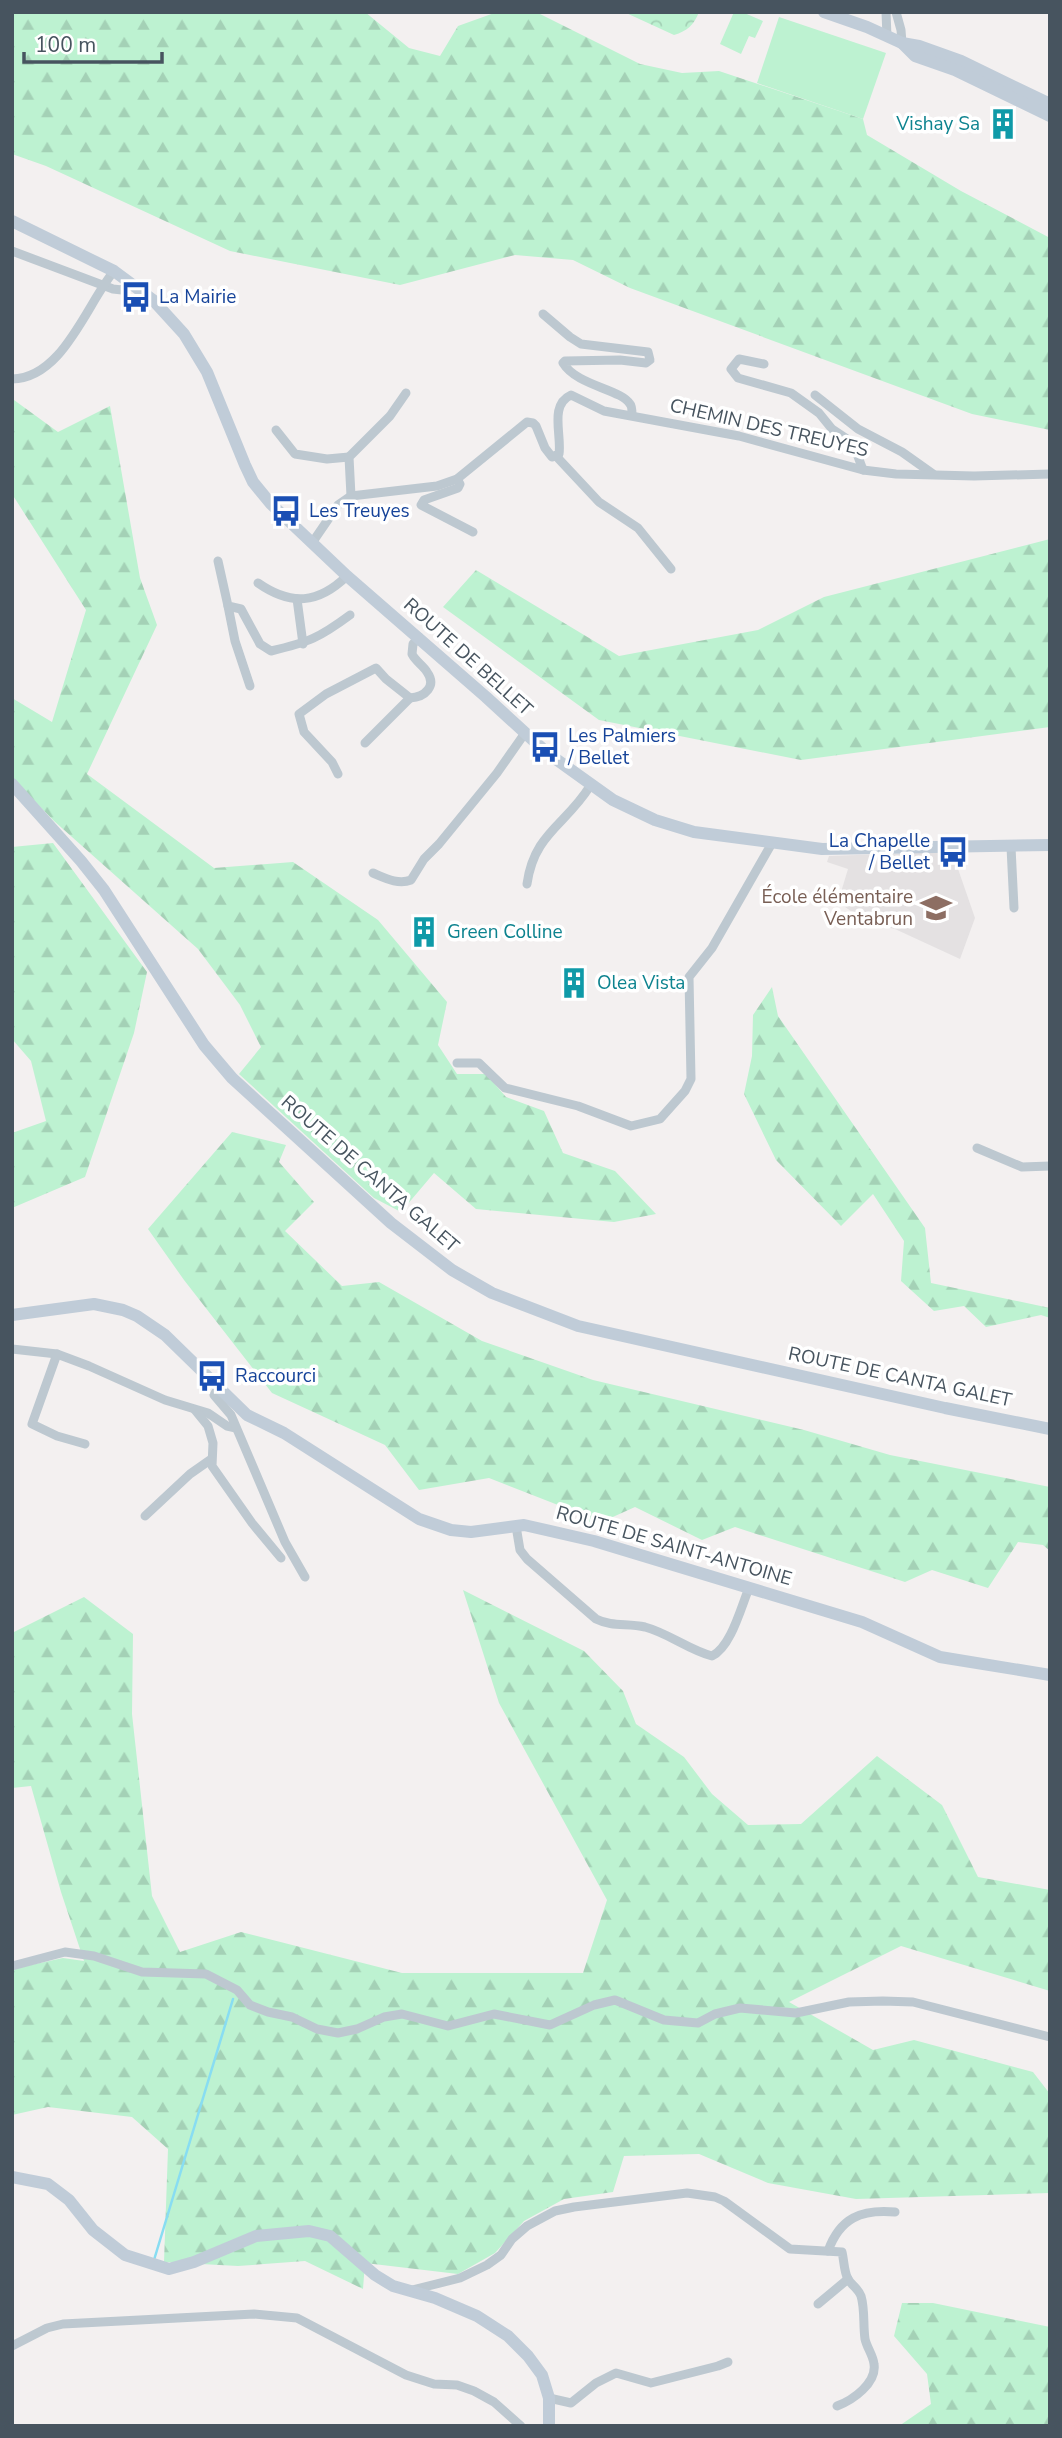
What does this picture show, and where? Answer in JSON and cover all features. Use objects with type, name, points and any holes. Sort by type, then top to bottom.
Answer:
[{"type":"street","points":[[824,12],[902,43],[961,61],[1050,104]]},
{"type":"street","points":[[887,12],[887,37]]},
{"type":"street","points":[[895,12],[900,22],[902,43],[915,56],[955,70],[1050,116]]},
{"type":"street","name":"ROUTE DE BELLET","points":[[12,221],[114,271],[153,300],[184,334],[207,372],[253,482],[271,504],[347,576],[546,752],[590,786],[631,810],[668,824],[694,832],[772,843],[843,850],[1050,845]]},
{"type":"street","points":[[12,251],[102,286],[118,290],[130,283]]},
{"type":"street","points":[[12,379],[34,374],[61,352],[114,271]]},
{"type":"street","points":[[543,314],[581,344],[648,352],[650,360],[646,363],[576,359],[563,363],[567,369],[589,383],[625,399],[631,405],[632,415]]},
{"type":"street","points":[[764,364],[739,359],[732,369],[738,378],[791,393],[819,413],[832,429],[853,443],[863,470]]},
{"type":"street","points":[[276,430],[295,454],[327,458],[349,457],[390,416],[406,393]]},
{"type":"street","name":"CHEMIN DES TREUYES","points":[[556,456],[561,446],[558,414],[562,401],[567,396],[575,395],[604,411],[739,436],[863,470],[934,475],[1050,474]]},
{"type":"street","points":[[815,395],[858,429],[902,452],[934,475]]},
{"type":"street","points":[[312,543],[338,505],[351,496],[437,485],[457,479],[527,422],[536,426],[548,454],[556,456],[599,502],[638,528],[671,569]]},
{"type":"street","points":[[349,457],[351,496]]},
{"type":"street","points":[[457,479],[460,484],[458,488],[424,500],[421,505],[473,532]]},
{"type":"street","points":[[218,561],[234,642],[250,686]]},
{"type":"street","points":[[258,583],[273,594],[297,600],[316,597],[335,587],[347,576]]},
{"type":"street","points":[[297,600],[303,644]]},
{"type":"street","points":[[228,606],[242,609],[260,644],[271,651],[320,637],[350,615]]},
{"type":"street","points":[[338,774],[332,762],[304,732],[299,714],[326,694],[376,668],[410,698],[420,698],[431,684],[429,674],[412,654],[413,644],[419,637]]},
{"type":"street","points":[[365,743],[410,698]]},
{"type":"street","points":[[373,873],[393,881],[411,880],[424,859],[497,774],[526,733]]},
{"type":"street","name":"ROUTE DE CANTA GALET","points":[[12,785],[104,890],[204,1045],[232,1078],[391,1223],[452,1270],[492,1293],[578,1326],[1050,1429]]},
{"type":"street","points":[[527,884],[530,867],[540,844],[555,826],[574,810],[590,786]]},
{"type":"street","points":[[457,1063],[479,1063],[506,1088],[578,1106],[631,1126],[660,1119],[685,1091],[691,1079],[689,977],[712,948],[772,843]]},
{"type":"street","points":[[1011,846],[1014,908]]},
{"type":"street","points":[[977,1148],[1022,1167],[1050,1166]]},
{"type":"street","name":"ROUTE DE SAINT-ANTOINE","points":[[12,1315],[94,1304],[137,1316],[165,1335],[247,1415],[284,1433],[429,1524],[471,1532],[516,1526],[533,1527],[594,1541],[862,1622],[940,1657],[1050,1675]]},
{"type":"street","points":[[12,1349],[57,1354],[165,1400],[191,1407],[236,1428]]},
{"type":"street","points":[[57,1354],[32,1424],[57,1436],[85,1444]]},
{"type":"street","points":[[218,1388],[214,1395],[231,1415],[285,1542],[305,1577]]},
{"type":"street","points":[[191,1407],[208,1426],[213,1443],[210,1460],[212,1466],[281,1558]]},
{"type":"street","points":[[145,1516],[190,1474],[210,1460]]},
{"type":"street","points":[[516,1526],[520,1550],[527,1559],[596,1619],[608,1625],[628,1624],[647,1628],[712,1656],[719,1653],[725,1645],[749,1588]]},
{"type":"street","points":[[12,1966],[65,1952],[94,1956],[142,1972],[206,1974],[237,1990],[250,2005],[292,2017],[317,2029],[338,2033],[357,2029],[384,2017],[402,2014],[448,2026],[494,2014],[550,2025],[594,2005],[615,2000],[664,2020],[698,2023],[715,2014],[740,2008],[796,2013],[849,2002],[883,2001],[913,2002],[1050,2038]]},
{"type":"street","points":[[12,2177],[48,2185],[69,2200],[93,2230],[125,2255],[169,2269],[194,2262],[256,2236],[309,2231],[330,2236],[375,2275],[393,2286],[435,2298],[477,2316],[503,2332],[542,2375],[550,2398],[549,2426]]},
{"type":"street","points":[[410,2290],[460,2278],[487,2265],[501,2255],[512,2239],[527,2226],[555,2211],[687,2193],[705,2195],[724,2201],[790,2249],[842,2252],[848,2279],[862,2299],[863,2326],[866,2344],[874,2361],[874,2372],[867,2385],[849,2401],[838,2406]]},
{"type":"street","points":[[828,2251],[841,2225],[874,2210],[895,2212]]},
{"type":"street","points":[[818,2304],[848,2279]]},
{"type":"street","points":[[12,2346],[47,2328],[63,2324],[254,2314],[297,2318],[407,2375],[434,2384],[457,2385],[474,2391],[494,2402],[521,2426]]},
{"type":"street","points":[[550,2398],[570,2403],[596,2383],[616,2373],[651,2383],[728,2362]]},
{"type":"shaded area","points":[[940,852],[957,866],[975,918],[960,959],[895,929],[868,923],[838,902],[848,869],[827,862],[829,856]]},
{"type":"green space","points":[[12,12],[365,12],[409,48],[440,56],[458,26],[497,12],[536,12],[640,64],[682,73],[719,71],[863,119],[867,135],[961,191],[1050,238],[1050,430],[972,414],[630,288],[573,260],[515,255],[400,285],[230,251],[46,166],[12,154]]},
{"type":"green space","points":[[624,12],[699,12],[690,27],[674,35]]},
{"type":"green space","points":[[734,12],[742,12],[763,21],[755,38],[749,36],[741,54],[720,44]]},
{"type":"green space","points":[[779,17],[886,53],[863,119],[757,83]]},
{"type":"green space","points":[[14,400],[58,432],[110,406],[140,578],[157,625],[87,774],[214,868],[293,862],[378,920],[447,1002],[438,1045],[457,1074],[486,1074],[506,1097],[544,1111],[563,1153],[615,1171],[656,1214],[614,1222],[476,1209],[434,1173],[401,1212],[374,1198],[239,1074],[261,1047],[240,1005],[198,949],[54,821],[12,778],[12,698],[52,722],[86,610],[12,494]]},
{"type":"green space","points":[[1050,539],[1050,727],[801,760],[599,720],[443,607],[476,570],[619,656],[758,630],[824,597]]},
{"type":"green space","points":[[53,843],[147,972],[134,1033],[85,1177],[12,1208],[12,1133],[46,1121],[31,1061],[12,1039],[12,847]]},
{"type":"green space","points":[[772,987],[778,1016],[925,1228],[931,1283],[1050,1308],[1050,1318],[1041,1315],[986,1327],[964,1306],[934,1311],[901,1281],[904,1241],[873,1194],[841,1226],[776,1160],[744,1094],[752,1056],[753,1015]]},
{"type":"green space","points":[[232,1132],[286,1145],[279,1162],[314,1202],[285,1231],[342,1286],[379,1282],[482,1341],[593,1380],[804,1430],[890,1455],[1050,1487],[1050,1551],[1043,1545],[1018,1542],[988,1588],[932,1570],[905,1582],[735,1527],[702,1540],[635,1507],[595,1525],[558,1505],[489,1478],[419,1490],[385,1445],[272,1393],[148,1229]]},
{"type":"green space","points":[[463,1590],[584,1651],[623,1691],[636,1724],[684,1757],[712,1794],[748,1825],[801,1824],[877,1756],[942,1805],[978,1877],[1050,1890],[1050,1991],[901,1946],[789,2002],[873,2050],[914,2040],[1033,2072],[1050,2094],[1050,2193],[856,2199],[768,2183],[699,2154],[624,2156],[613,2192],[564,2199],[524,2221],[495,2253],[458,2274],[365,2263],[363,2289],[305,2261],[238,2266],[164,2262],[168,2149],[132,2117],[48,2107],[12,2115],[12,1969],[63,1958],[84,1961],[31,1786],[12,1788],[12,1633],[84,1597],[133,1634],[132,1714],[152,1896],[180,1952],[241,1932],[402,1973],[583,1973],[607,1900],[499,1703]]},
{"type":"green space","points":[[902,2303],[933,2303],[1050,2327],[1050,2426],[899,2426],[931,2404],[927,2374],[894,2336]]},
{"type":"waterway","points":[[154,2260],[233,1999]]},
{"type":"place","name":"Vishay Sa","points":[[1003,124]]},
{"type":"place","name":"La Mairie","points":[[136,297]]},
{"type":"place","name":"Les Treuyes","points":[[286,511]]},
{"type":"place","name":"Les Palmiers / Bellet","points":[[545,747]]},
{"type":"place","name":"La Chapelle / Bellet","points":[[953,852]]},
{"type":"place","name":"École élémentaire Ventabrun","points":[[936,908]]},
{"type":"place","name":"Green Colline","points":[[424,932]]},
{"type":"place","name":"Olea Vista","points":[[574,983]]},
{"type":"place","name":"Raccourci","points":[[212,1376]]}]
